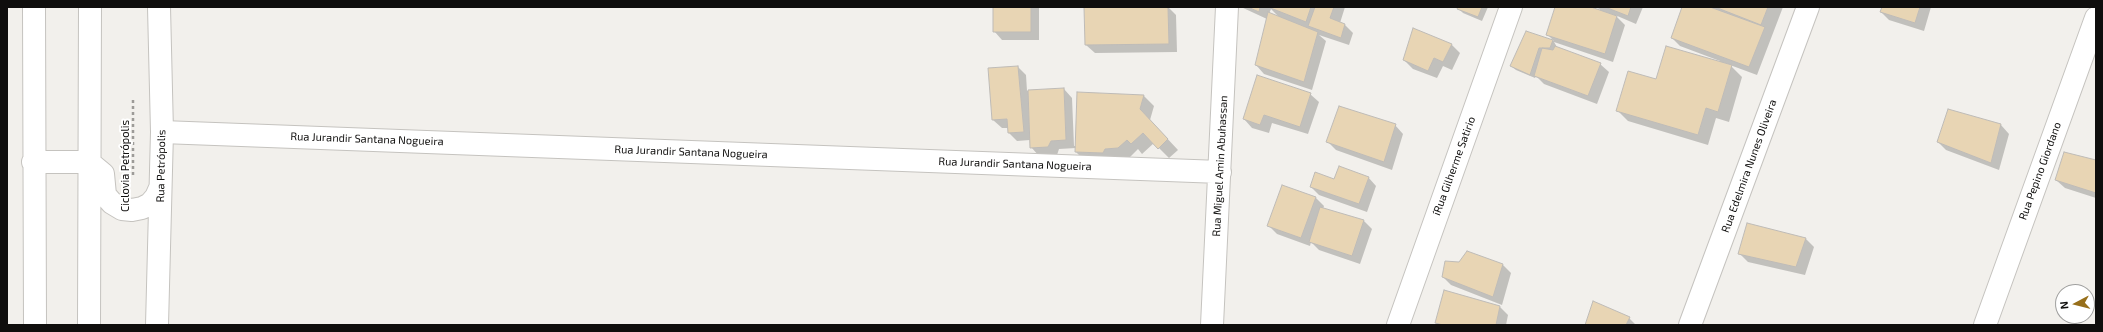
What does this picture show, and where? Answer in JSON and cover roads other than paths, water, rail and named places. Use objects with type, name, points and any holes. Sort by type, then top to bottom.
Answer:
[{"type":"street","points":[[34,7],[33,162],[35,325]]},
{"type":"street","points":[[89,325],[90,7]]},
{"type":"street","name":"Rua Petrópolis","points":[[157,325],[162,132],[159,7]]},
{"type":"street","name":"Rua Miguel Amin Abuhassan","points":[[1212,325],[1227,7]]},
{"type":"street","name":"íRua Gilherme Satirio","points":[[1398,325],[1511,7]]},
{"type":"street","name":"Rua Edelmira Nunes Oliveira","points":[[1690,325],[1808,7]]},
{"type":"street","name":"Rua Pepino Giordano","points":[[1985,325],[2096,18]]},
{"type":"street","name":"Rua Jurandir Santana Nogueira","points":[[162,132],[1220,172]]},
{"type":"street","points":[[33,162],[89,162],[103,174],[105,195],[112,203],[122,209],[132,210],[142,208],[150,204],[156,197],[160,188]]}]
